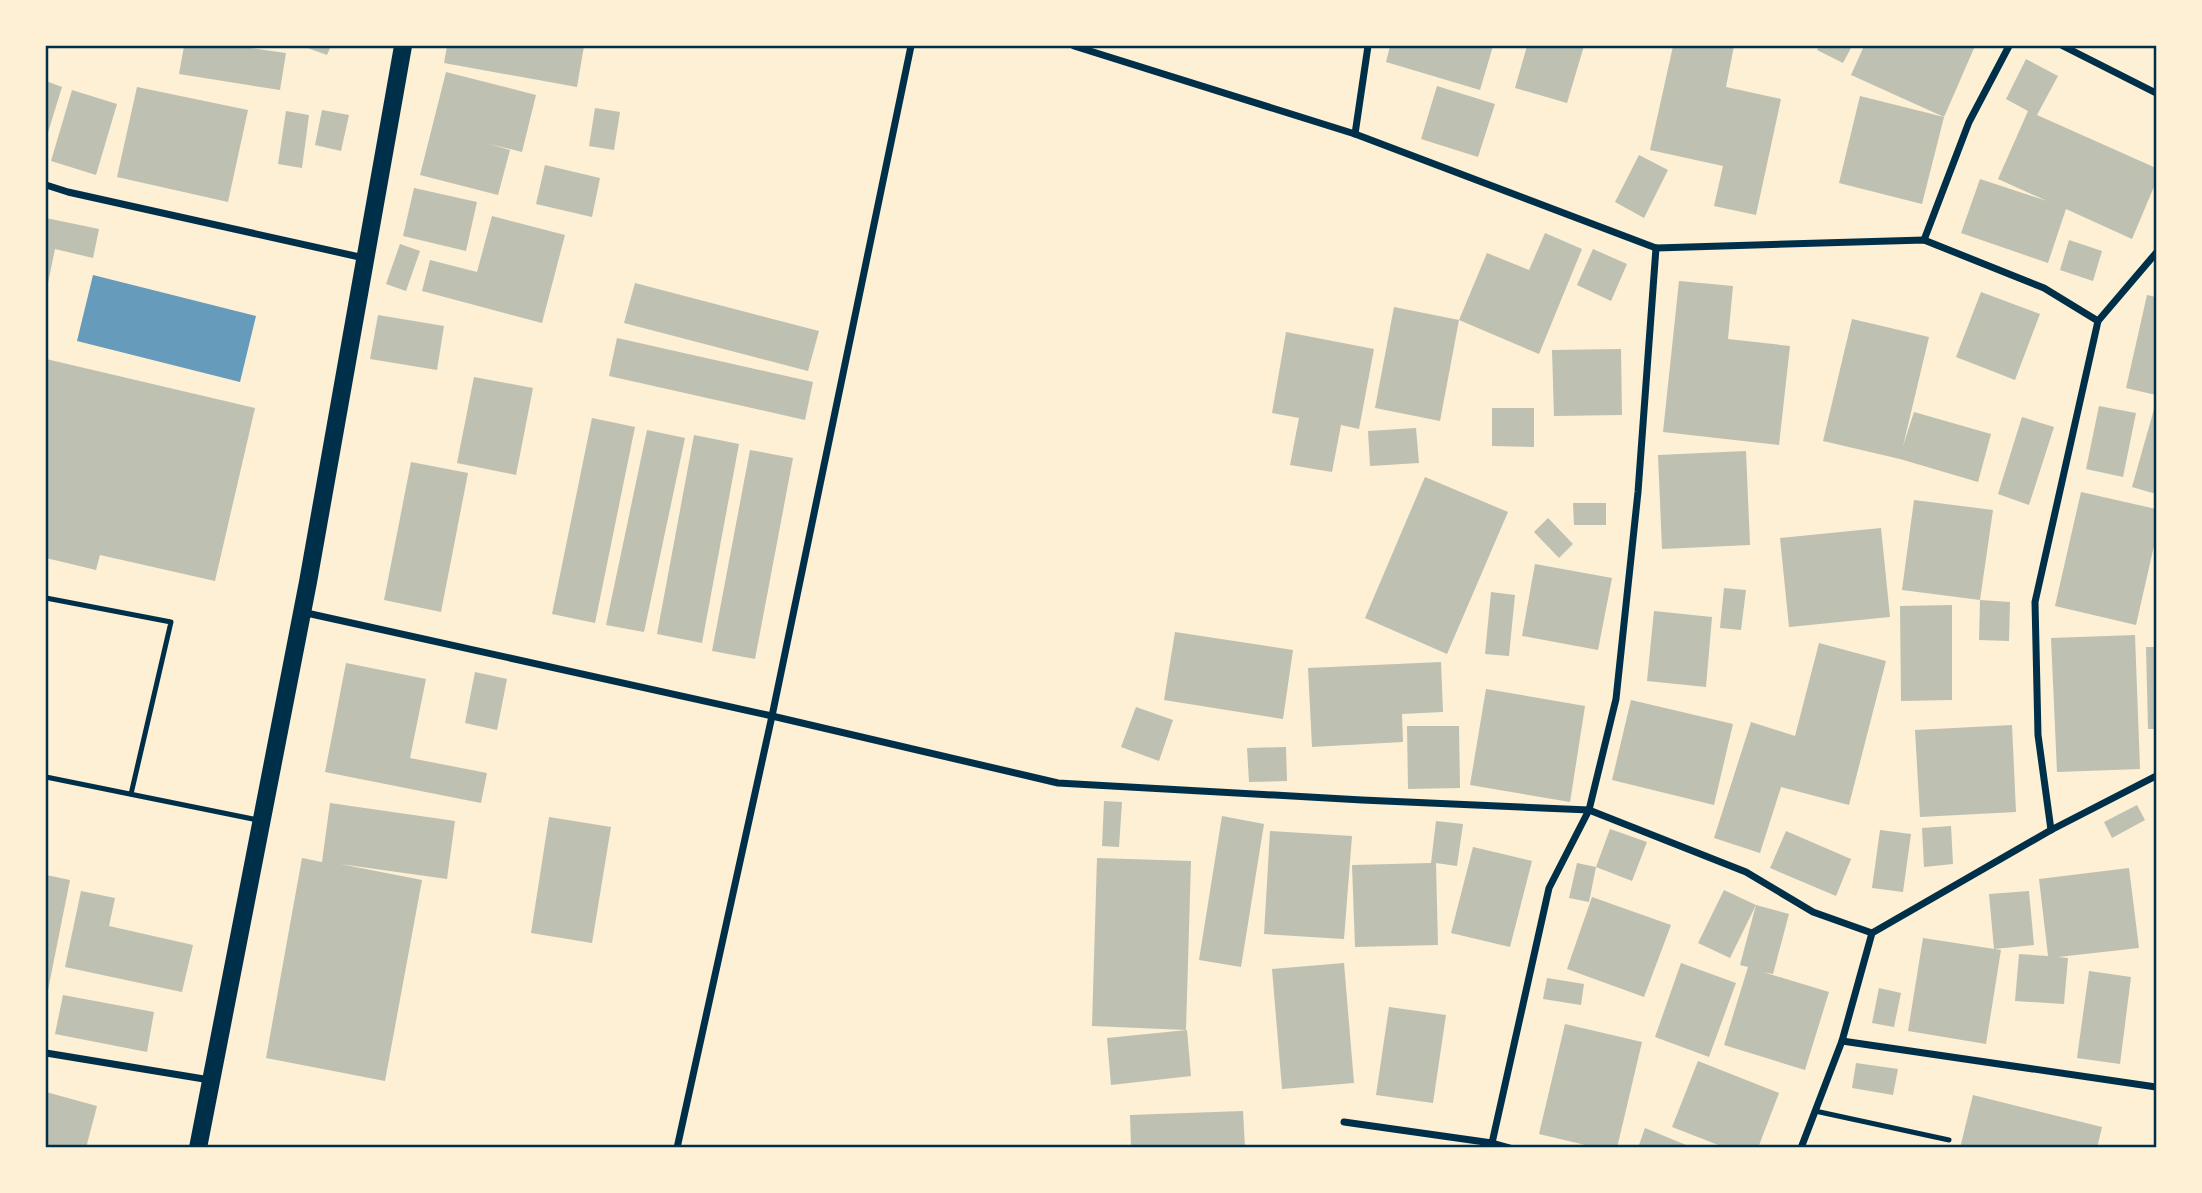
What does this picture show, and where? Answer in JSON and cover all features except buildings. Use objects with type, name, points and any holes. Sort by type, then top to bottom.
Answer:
[{"type":"main road","points":[[198,1147],[301,612],[403,46]]},
{"type":"street","points":[[677,1147],[772,716],[911,46]]},
{"type":"street","points":[[1074,46],[1355,134],[1656,248],[1924,240],[2044,288],[2098,321]]},
{"type":"street","points":[[1355,134],[1368,46]]},
{"type":"street","points":[[1924,240],[1969,122],[2009,46]]},
{"type":"street","points":[[2063,46],[2157,93]]},
{"type":"street","points":[[46,185],[365,259]]},
{"type":"street","points":[[1492,1143],[1549,888],[1588,810],[1616,699],[1638,492],[1656,248]]},
{"type":"street","points":[[2051,830],[2038,735],[2035,602],[2098,321],[2157,253]]},
{"type":"street","points":[[301,612],[772,716],[1058,783],[1588,810],[1746,872],[1812,912],[1872,933]]},
{"type":"street","points":[[1801,1147],[1842,1041],[1872,933],[2051,830],[2157,776]]},
{"type":"street","points":[[1842,1041],[2157,1087]]},
{"type":"street","points":[[46,1053],[211,1080]]},
{"type":"street","points":[[1344,1122],[1510,1147]]},
{"type":"lane","points":[[46,598],[172,622],[131,794]]},
{"type":"lane","points":[[46,777],[261,820]]},
{"type":"lane","points":[[1815,1111],[1949,1140]]},
{"type":"water","points":[[93,275],[256,316],[240,382],[77,341]]}]
